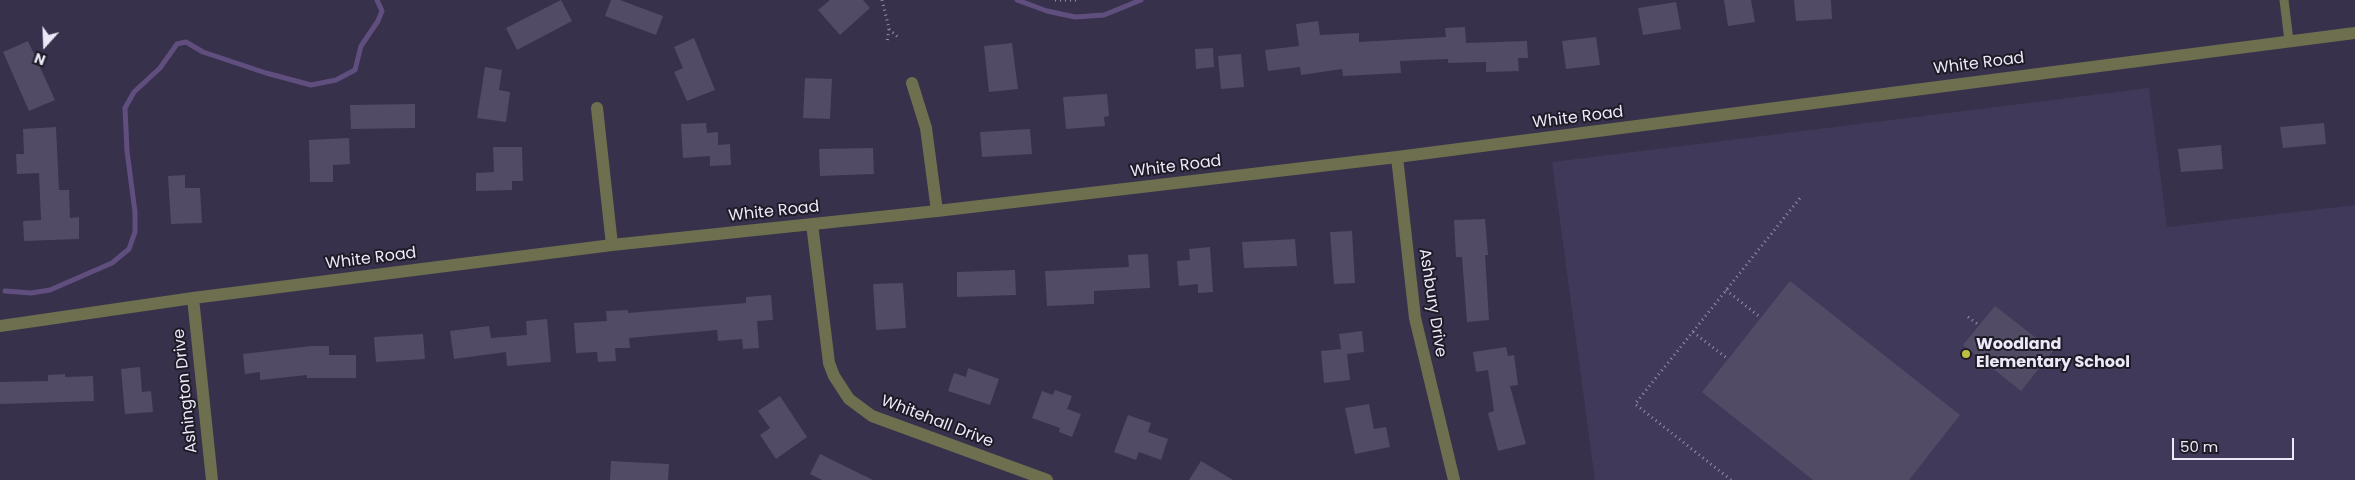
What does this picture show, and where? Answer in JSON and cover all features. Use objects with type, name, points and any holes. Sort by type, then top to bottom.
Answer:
[{"type":"street","name":"White Road","points":[[0,326],[193,298],[612,245],[937,211],[1397,157],[2355,33]]},
{"type":"street","points":[[912,83],[926,128],[937,211]]},
{"type":"street","points":[[597,108],[612,245]]},
{"type":"street","name":"Ashbury Drive","points":[[1397,157],[1415,318],[1454,480]]},
{"type":"street","name":"Whitehall Drive","points":[[812,224],[829,363],[840,388],[850,399],[872,416],[1047,480]]},
{"type":"street","name":"Ashington Drive","points":[[193,298],[212,480]]},
{"type":"lane","points":[[2284,0],[2289,41]]},
{"type":"path","points":[[882,0],[889,28],[887,43]]},
{"type":"path","points":[[1054,0],[1077,0]]},
{"type":"path","points":[[889,28],[900,39]]},
{"type":"path","points":[[1731,480],[1635,404],[1800,198]]},
{"type":"path","points":[[1726,290],[1761,318]]},
{"type":"path","points":[[1968,317],[1979,325]]},
{"type":"path","points":[[1693,332],[1728,359]]},
{"type":"shaded area","name":"Woodland Elementary School","points":[[2149,88],[2167,227],[2355,205],[2355,480],[1595,480],[1552,162]]},
{"type":"building","points":[[561,0],[572,21],[517,50],[506,28]]},
{"type":"building","points":[[611,0],[620,0],[663,16],[656,35],[605,16]]},
{"type":"building","points":[[830,0],[863,0],[870,8],[840,35],[818,10]]},
{"type":"building","points":[[1724,0],[1751,0],[1755,22],[1728,26]]},
{"type":"building","points":[[1794,0],[1831,0],[1832,19],[1796,21]]},
{"type":"building","points":[[1676,2],[1681,29],[1643,35],[1638,8]]},
{"type":"building","points":[[1318,21],[1320,35],[1359,33],[1359,42],[1446,37],[1445,28],[1465,27],[1466,43],[1527,41],[1528,58],[1518,58],[1519,71],[1486,72],[1486,62],[1448,63],[1448,59],[1400,61],[1401,73],[1343,76],[1342,69],[1301,75],[1300,67],[1268,71],[1265,50],[1299,46],[1296,24]]},
{"type":"building","points":[[1596,37],[1600,65],[1566,69],[1562,41]]},
{"type":"building","points":[[694,38],[715,90],[687,101],[674,72],[683,68],[674,47]]},
{"type":"building","points":[[28,41],[55,100],[29,111],[3,52]]},
{"type":"building","points":[[1012,43],[1018,89],[989,92],[984,46]]},
{"type":"building","points":[[1213,48],[1214,67],[1196,69],[1195,49]]},
{"type":"building","points":[[1241,54],[1244,87],[1221,89],[1218,56]]},
{"type":"building","points":[[485,67],[502,70],[499,90],[510,92],[506,122],[477,118]]},
{"type":"building","points":[[805,78],[832,79],[830,119],[803,118]]},
{"type":"building","points":[[1107,94],[1109,116],[1104,117],[1105,126],[1066,129],[1063,97]]},
{"type":"building","points":[[415,104],[415,128],[351,129],[350,105]]},
{"type":"building","points":[[706,123],[707,133],[718,132],[718,145],[730,144],[731,165],[710,166],[710,156],[683,158],[681,124]]},
{"type":"building","points":[[2324,123],[2326,144],[2283,148],[2280,127]]},
{"type":"building","points":[[56,127],[59,190],[69,190],[70,218],[79,217],[79,239],[24,241],[23,221],[41,220],[39,173],[17,174],[16,154],[24,154],[23,129]]},
{"type":"building","points":[[1030,129],[1032,154],[982,157],[980,132]]},
{"type":"building","points":[[349,138],[350,164],[333,165],[333,182],[310,182],[309,140]]},
{"type":"building","points":[[2221,145],[2223,169],[2181,172],[2178,149]]},
{"type":"building","points":[[493,147],[522,147],[523,181],[512,181],[512,190],[476,191],[476,173],[494,172]]},
{"type":"building","points":[[873,148],[874,174],[820,176],[819,149]]},
{"type":"building","points":[[185,175],[185,188],[200,188],[202,223],[171,224],[168,176]]},
{"type":"building","points":[[1485,219],[1488,255],[1485,255],[1489,320],[1467,322],[1462,257],[1456,257],[1454,220]]},
{"type":"building","points":[[1352,231],[1355,283],[1334,284],[1330,232]]},
{"type":"building","points":[[1295,239],[1297,266],[1244,268],[1242,242]]},
{"type":"building","points":[[1210,247],[1213,292],[1198,293],[1198,284],[1179,286],[1177,261],[1190,260],[1189,249]]},
{"type":"building","points":[[1148,254],[1150,288],[1094,291],[1094,304],[1047,306],[1045,271],[1129,267],[1128,255]]},
{"type":"building","points":[[1015,270],[1016,295],[957,297],[957,272]]},
{"type":"building","name":"Woodland Elementary School","points":[[1790,281],[1960,415],[1909,480],[1813,480],[1702,392]]},
{"type":"building","points":[[903,283],[906,328],[876,330],[873,284]]},
{"type":"building","points":[[771,295],[773,320],[757,321],[759,348],[743,349],[742,339],[718,341],[717,330],[629,338],[630,348],[615,348],[616,361],[598,362],[597,352],[576,353],[574,323],[607,321],[606,311],[628,310],[628,313],[746,303],[746,297]]},
{"type":"building","points":[[1995,306],[2053,351],[2021,391],[1963,345]]},
{"type":"building","points":[[547,319],[551,362],[507,366],[506,352],[454,359],[450,331],[489,326],[491,338],[527,335],[526,321]]},
{"type":"building","points":[[1362,331],[1364,352],[1347,354],[1350,380],[1324,383],[1321,351],[1341,349],[1339,334]]},
{"type":"building","points":[[423,334],[425,359],[376,362],[374,337]]},
{"type":"building","points":[[311,346],[329,346],[329,355],[356,355],[356,378],[307,378],[307,375],[260,380],[260,372],[245,374],[243,354]]},
{"type":"building","points":[[1506,347],[1508,356],[1514,355],[1518,385],[1510,386],[1526,444],[1498,451],[1488,413],[1494,411],[1488,370],[1476,372],[1473,352]]},
{"type":"building","points":[[140,367],[142,392],[151,391],[153,412],[125,414],[121,369]]},
{"type":"building","points":[[968,368],[999,379],[990,405],[948,391],[954,373],[966,377]]},
{"type":"building","points":[[65,374],[65,377],[93,376],[94,401],[0,404],[0,382],[48,381],[48,375]]},
{"type":"building","points":[[1055,390],[1072,396],[1067,409],[1081,414],[1072,437],[1059,432],[1060,428],[1032,418],[1042,391],[1053,395]]},
{"type":"building","points":[[780,396],[807,437],[776,459],[760,435],[770,428],[758,411]]},
{"type":"building","points":[[1369,404],[1374,429],[1386,427],[1390,447],[1355,454],[1345,408]]},
{"type":"building","points":[[1128,415],[1151,423],[1148,432],[1168,439],[1161,460],[1139,452],[1136,460],[1114,452]]},
{"type":"building","points":[[820,454],[873,480],[822,480],[810,474]]},
{"type":"building","points":[[611,461],[669,464],[668,480],[610,480]]},
{"type":"building","points":[[1201,461],[1233,480],[1189,480]]},
{"type":"waterway","points":[[5,291],[31,293],[50,290],[112,263],[129,249],[135,232],[135,212],[127,151],[125,108],[134,92],[160,68],[177,44],[186,42],[203,52],[266,73],[311,85],[336,80],[355,70],[361,46],[378,21],[382,11],[377,0]]},
{"type":"waterway","points":[[1017,0],[1047,11],[1075,17],[1104,15],[1141,0]]},
{"type":"place","name":"Woodland Elementary School","points":[[1966,354]]}]
